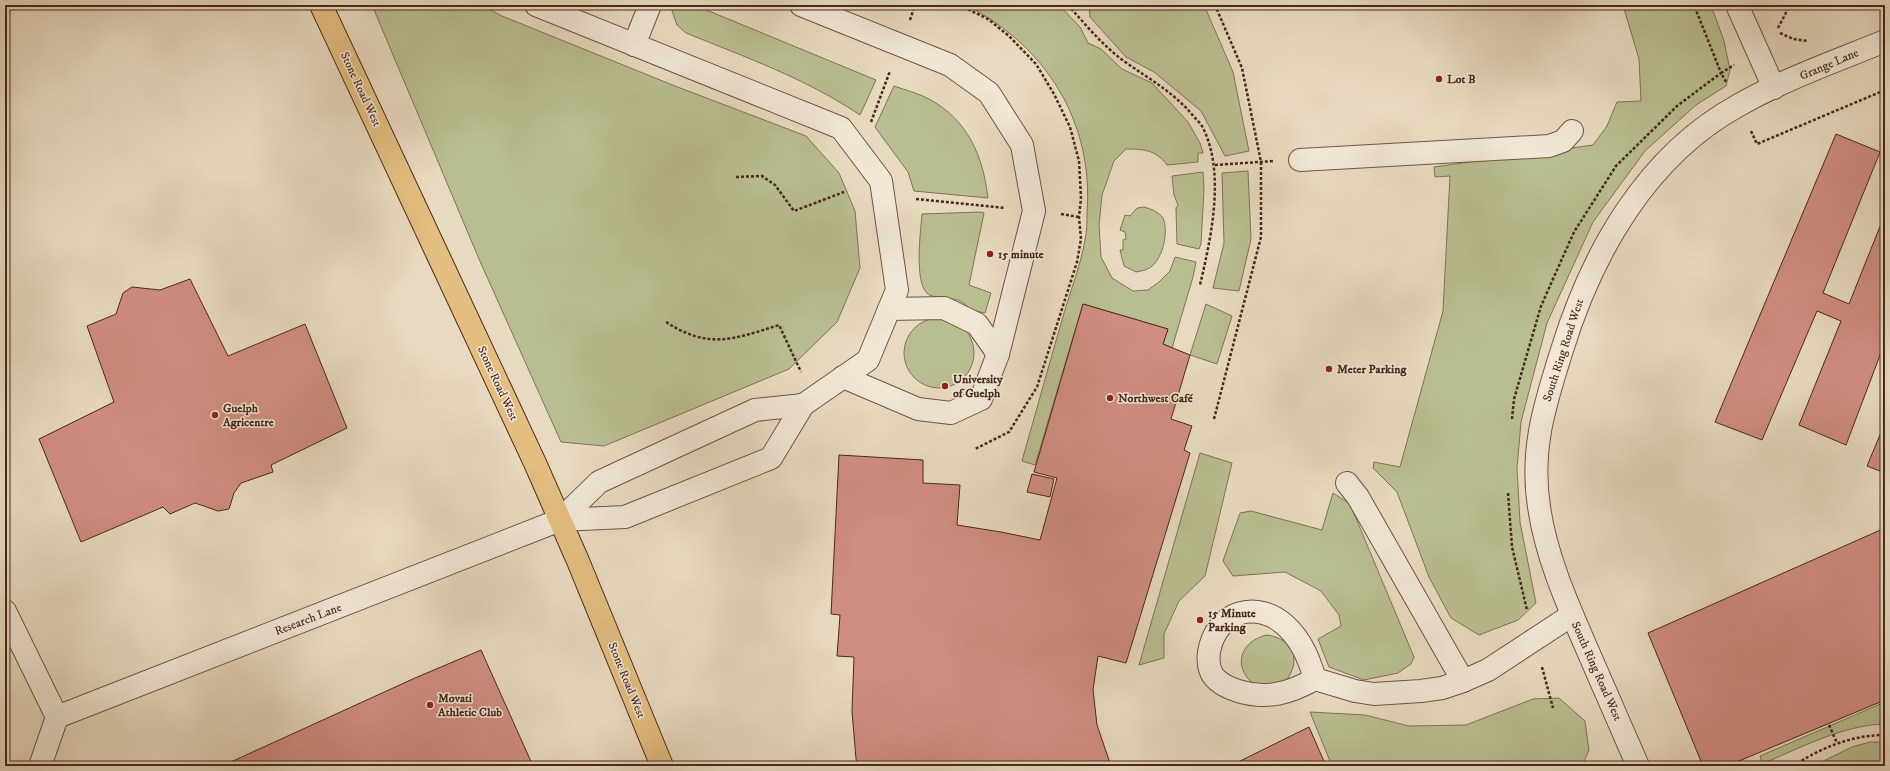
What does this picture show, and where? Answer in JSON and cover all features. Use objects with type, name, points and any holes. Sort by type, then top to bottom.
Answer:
[{"type":"main road","name":"Stone Road West","points":[[321,5],[535,463],[578,561],[662,766]]},
{"type":"street","points":[[536,5],[841,128],[881,181],[897,290],[868,360],[808,402],[771,458],[625,517],[560,520]]},
{"type":"street","points":[[634,45],[650,5]]},
{"type":"street","points":[[800,5],[950,65],[989,93],[1022,145],[1034,211],[998,354],[981,399],[951,413],[918,409],[843,377]]},
{"type":"street","points":[[1737,5],[1774,88]]},
{"type":"street","name":"Grange Lane","points":[[1774,88],[1885,41]]},
{"type":"street","name":"South Ring Road West","points":[[1638,766],[1572,615],[1547,550],[1538,506],[1536,473],[1537,443],[1541,421],[1577,304],[1601,252],[1621,218],[1637,196],[1673,154],[1689,139],[1738,105],[1774,88]]},
{"type":"street","points":[[1300,160],[1549,146],[1563,141],[1572,131]]},
{"type":"street","points":[[889,309],[944,308],[977,324],[998,354]]},
{"type":"street","points":[[560,520],[599,482],[754,410],[808,402]]},
{"type":"street","points":[[1347,483],[1363,505],[1463,681]]},
{"type":"street","name":"Research Lane","points":[[57,717],[560,520]]},
{"type":"street","points":[[5,611],[57,717],[40,766]]},
{"type":"street","points":[[1316,679],[1308,656],[1298,638],[1283,623],[1270,616],[1247,611],[1235,615],[1220,627],[1213,639],[1208,657],[1209,670],[1215,678],[1230,688],[1252,694],[1274,695],[1296,689],[1316,679],[1355,691],[1374,694],[1421,692],[1442,688],[1463,681],[1500,663],[1572,615]]},
{"type":"path","points":[[909,23],[915,5]]},
{"type":"path","points":[[1068,5],[1092,32],[1123,61],[1154,80],[1183,104],[1204,129],[1215,165],[1212,232],[1200,285]]},
{"type":"path","points":[[1214,419],[1261,237],[1261,162],[1242,68],[1215,5]]},
{"type":"path","points":[[1776,31],[1793,39],[1811,42]]},
{"type":"path","points":[[871,122],[891,70]]},
{"type":"path","points":[[1757,144],[1885,90]]},
{"type":"path","points":[[1215,165],[1300,160]]},
{"type":"path","points":[[736,177],[762,176],[775,185],[794,211],[844,192]]},
{"type":"path","points":[[916,199],[1009,208]]},
{"type":"path","points":[[1057,213],[1079,217]]},
{"type":"path","points":[[666,322],[679,330],[703,339],[733,339],[779,326],[808,402]]},
{"type":"path","points":[[1829,725],[1837,744]]},
{"type":"path","points":[[1793,766],[1814,754],[1858,737],[1885,736]]},
{"type":"green space","points":[[372,5],[481,5],[502,16],[675,86],[806,136],[839,173],[855,211],[860,268],[837,322],[789,369],[604,446],[561,442],[479,259]]},
{"type":"green space","points":[[670,5],[704,5],[704,9],[876,80],[860,115],[819,90],[753,60],[686,33],[677,25]]},
{"type":"green space","points":[[966,5],[1059,5],[1080,27],[1088,43],[1101,49],[1122,69],[1152,83],[1188,122],[1200,143],[1203,153],[1198,153],[1198,162],[1167,165],[1158,156],[1149,151],[1126,149],[1114,161],[1102,195],[1099,225],[1101,257],[1112,278],[1133,291],[1148,290],[1170,271],[1175,257],[1196,262],[1193,277],[1172,348],[1163,344],[1168,329],[1083,304],[1035,465],[1022,461],[1086,237],[1087,180],[1082,148],[1073,118],[1059,90],[1041,65],[1020,42],[994,22]]},
{"type":"green space","points":[[1089,5],[1204,5],[1233,72],[1249,151],[1225,156],[1201,111],[1154,72],[1126,57],[1090,17]]},
{"type":"green space","points":[[1623,5],[1711,5],[1724,41],[1730,70],[1726,86],[1696,105],[1645,151],[1593,222],[1547,323],[1521,422],[1517,468],[1520,522],[1536,603],[1518,620],[1479,635],[1451,618],[1429,577],[1397,492],[1373,468],[1374,462],[1400,467],[1443,311],[1450,176],[1435,177],[1434,167],[1593,145],[1607,126],[1617,102],[1641,101],[1639,59]]},
{"type":"green space","points":[[894,86],[929,99],[954,117],[963,128],[977,154],[986,183],[988,198],[914,191],[908,172],[875,127]]},
{"type":"green space","points":[[1248,171],[1251,239],[1239,291],[1213,288],[1224,243],[1222,173]]},
{"type":"green space","points":[[1203,172],[1204,189],[1201,244],[1199,249],[1177,244],[1176,208],[1178,205],[1174,195],[1172,176]]},
{"type":"green space","points":[[1144,207],[1157,212],[1163,218],[1165,223],[1165,237],[1162,251],[1155,263],[1148,269],[1136,272],[1124,266],[1120,250],[1123,250],[1123,240],[1126,239],[1125,232],[1120,230],[1125,215],[1130,216],[1137,208]]},
{"type":"green space","points":[[984,213],[969,285],[991,293],[985,313],[971,310],[962,302],[957,300],[932,296],[926,292],[922,284],[919,259],[922,214]]},
{"type":"green space","points":[[1206,304],[1232,316],[1217,364],[1190,355]]},
{"type":"green space","points":[[932,318],[946,318],[959,324],[968,333],[974,346],[972,366],[964,378],[946,388],[932,388],[919,382],[910,373],[904,360],[904,346],[910,333],[919,324]]},
{"type":"green space","points":[[1200,453],[1232,463],[1205,576],[1179,601],[1164,634],[1164,658],[1139,665]]},
{"type":"green space","points":[[1333,493],[1350,504],[1414,657],[1411,664],[1398,673],[1364,680],[1329,667],[1318,639],[1341,626],[1339,615],[1321,591],[1285,572],[1233,576],[1223,561],[1240,513],[1251,511],[1322,530]]},
{"type":"green space","points":[[1267,635],[1276,637],[1289,646],[1294,658],[1293,665],[1291,673],[1286,681],[1257,686],[1249,680],[1244,673],[1242,657],[1244,650],[1250,643],[1257,638]]},
{"type":"green space","points":[[1559,698],[1585,721],[1589,750],[1582,766],[1332,766],[1310,712],[1365,715],[1409,726],[1466,725],[1533,699]]},
{"type":"green space","points":[[1885,702],[1885,724],[1853,728],[1822,738],[1762,764],[1760,756]]},
{"type":"green space","points":[[1870,742],[1885,742],[1885,766],[1813,766],[1852,747]]},
{"type":"building","points":[[1836,134],[1880,152],[1823,293],[1849,304],[1885,214],[1885,342],[1846,445],[1799,425],[1841,321],[1817,311],[1762,440],[1715,422]]},
{"type":"building","name":"Guelph Agricentre","points":[[190,279],[228,356],[305,324],[347,428],[271,465],[273,472],[241,483],[234,493],[229,509],[218,511],[195,503],[170,514],[163,507],[81,542],[39,439],[114,402],[87,326],[116,314],[123,293],[132,287],[160,290]]},
{"type":"building","points":[[1083,304],[1168,329],[1163,344],[1190,355],[1171,419],[1192,426],[1184,450],[1190,453],[1126,663],[1098,656],[1093,690],[1097,725],[1111,766],[858,766],[856,759],[852,711],[854,657],[837,656],[840,615],[831,614],[839,455],[923,460],[923,483],[960,485],[957,525],[1040,540],[1057,478],[1034,472]]},
{"type":"building","points":[[1885,423],[1885,473],[1867,466]]},
{"type":"building","points":[[1032,474],[1054,479],[1050,497],[1027,492]]},
{"type":"building","points":[[1885,528],[1885,700],[1727,766],[1703,766],[1648,633]]},
{"type":"building","name":"Movati Athletic Club","points":[[481,650],[533,766],[222,766],[415,678]]},
{"type":"building","points":[[1309,727],[1326,766],[1230,766]]},
{"type":"place","name":"Lot B","points":[[1439,79]]},
{"type":"place","name":"15 minute","points":[[990,254]]},
{"type":"place","name":"Meter Parking","points":[[1329,369]]},
{"type":"place","name":"University of Guelph","points":[[945,386]]},
{"type":"place","name":"Northwest Café","points":[[1110,398]]},
{"type":"place","name":"Guelph Agricentre","points":[[215,415]]},
{"type":"place","name":"15 Minute Parking","points":[[1200,620]]},
{"type":"place","name":"Movati Athletic Club","points":[[430,705]]}]
